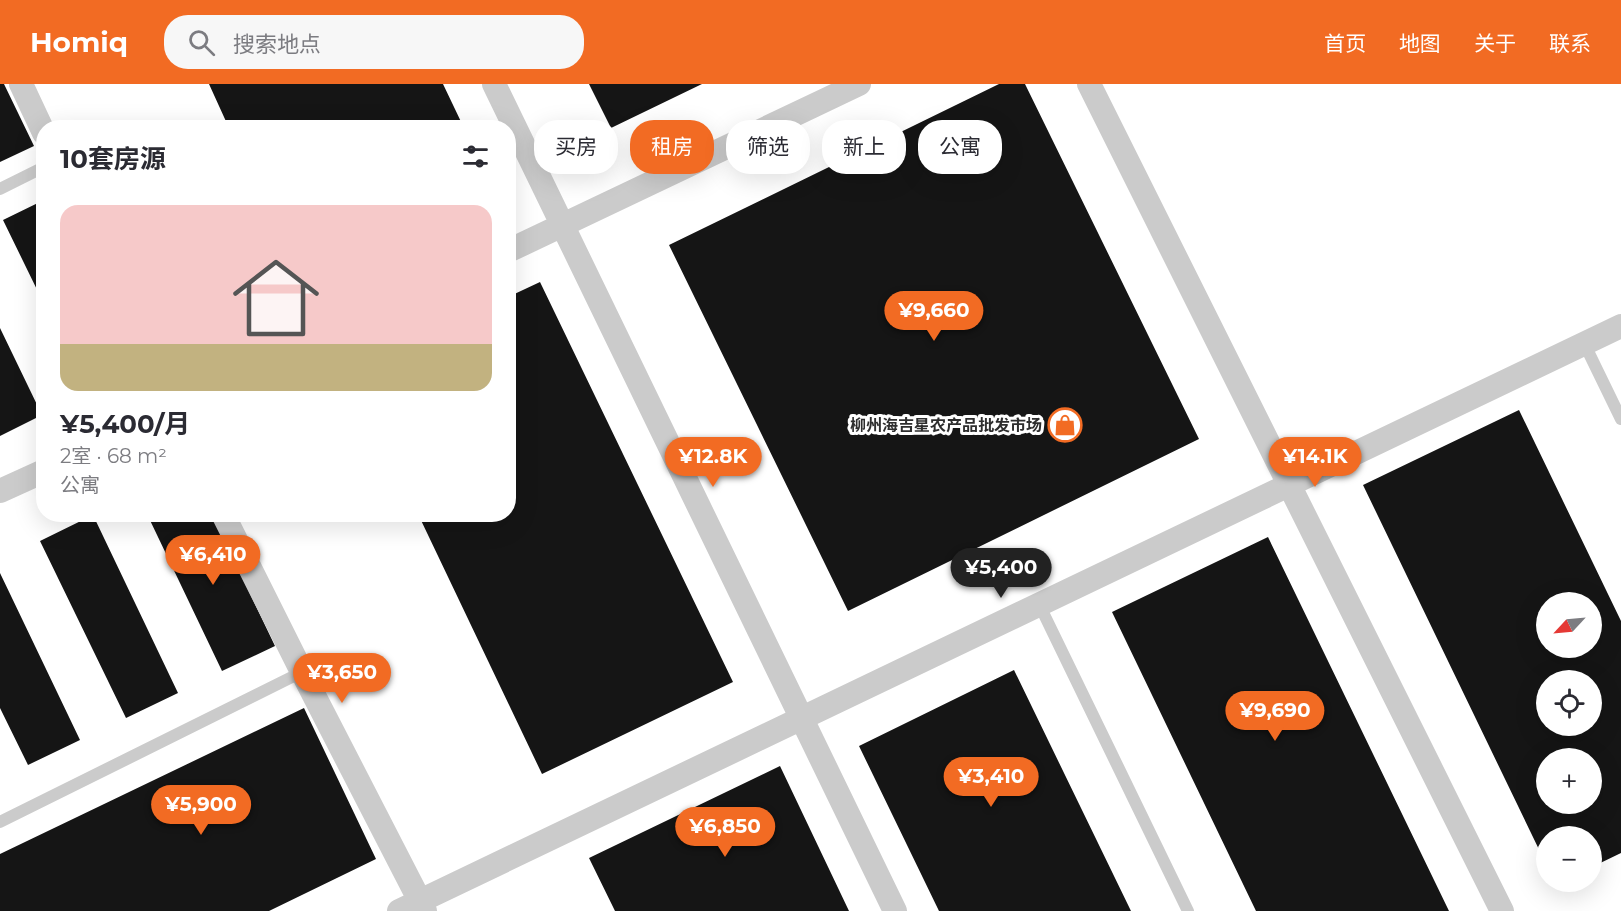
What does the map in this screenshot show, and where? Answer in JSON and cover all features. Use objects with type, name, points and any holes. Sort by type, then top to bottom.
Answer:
[{"type":"street","points":[[21,84],[38,120]]},
{"type":"street","points":[[494,84],[512,120]]},
{"type":"street","points":[[516,247],[859,84]]},
{"type":"street","points":[[1089,84],[1502,911]]},
{"type":"street","points":[[516,129],[895,911]]},
{"type":"street","points":[[227,522],[415,908],[802,718],[1621,326]]},
{"type":"street","points":[[0,491],[36,475]]},
{"type":"lane","points":[[0,189],[36,171]]},
{"type":"lane","points":[[1584,343],[1621,419]]},
{"type":"lane","points":[[1040,604],[1188,911]]},
{"type":"lane","points":[[0,822],[302,672]]},
{"type":"building","points":[[0,84],[4,84],[34,146],[0,162]]},
{"type":"building","points":[[209,84],[443,84],[460,120],[225,120]]},
{"type":"building","points":[[589,84],[702,84],[618,125],[618,120],[607,120]]},
{"type":"building","points":[[999,84],[1025,84],[1199,439],[848,611],[669,245],[822,170],[822,174],[906,174],[906,129],[918,124],[918,174],[1002,174],[1002,120],[925,120]]},
{"type":"building","points":[[36,204],[36,288],[3,220]]},
{"type":"building","points":[[540,282],[733,682],[542,774],[422,522],[516,522],[516,293]]},
{"type":"building","points":[[0,328],[36,403],[36,418],[0,436]]},
{"type":"building","points":[[1519,410],[1621,621],[1621,853],[1602,862],[1602,826],[1536,826],[1536,843],[1363,485]]},
{"type":"building","points":[[79,522],[96,522],[178,693],[126,718],[40,541]]},
{"type":"building","points":[[151,522],[216,522],[275,646],[222,671]]},
{"type":"building","points":[[1268,537],[1449,911],[1256,911],[1112,612]]},
{"type":"building","points":[[0,573],[80,740],[28,765],[0,708]]},
{"type":"building","points":[[1014,670],[1131,911],[939,911],[859,746]]},
{"type":"building","points":[[304,708],[376,859],[269,911],[0,911],[0,854]]},
{"type":"building","points":[[780,766],[849,911],[615,911],[589,858]]},
{"type":"place","name":"柳州海吉星农产品批发市场","points":[[1065,425]]}]
